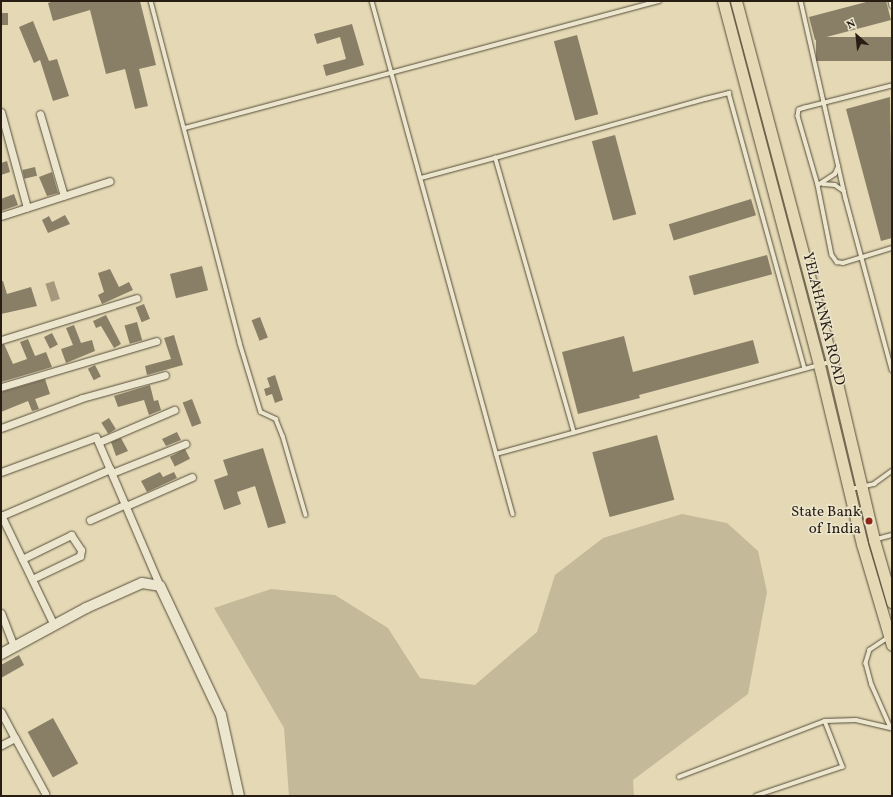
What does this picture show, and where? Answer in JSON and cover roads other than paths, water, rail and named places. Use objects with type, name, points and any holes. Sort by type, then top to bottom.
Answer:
[{"type":"main road","name":"YELAHANKA ROAD","points":[[723,1],[819,365],[855,488],[889,578],[892,602]]},
{"type":"main road","name":"YELAHANKA ROAD","points":[[736,1],[832,362],[874,582],[891,639]]},
{"type":"street","points":[[1,112],[27,208]]},
{"type":"street","points":[[40,114],[64,196]]},
{"type":"street","points":[[1,216],[110,181]]},
{"type":"street","points":[[1,340],[137,298]]},
{"type":"street","points":[[1,387],[156,341]]},
{"type":"street","points":[[1,428],[82,398],[165,375]]},
{"type":"street","points":[[98,442],[174,410]]},
{"type":"street","points":[[1,472],[93,436],[98,442],[160,586],[221,714],[239,796]]},
{"type":"street","points":[[54,625],[1,516],[111,471],[185,444]]},
{"type":"street","points":[[90,520],[192,477]]},
{"type":"street","points":[[22,559],[71,535],[81,550],[80,556],[32,579]]},
{"type":"street","points":[[1,654],[54,625],[142,583],[160,586]]},
{"type":"street","points":[[1,613],[14,647]]},
{"type":"street","points":[[1,712],[45,793]]},
{"type":"street","points":[[1,745],[14,738]]},
{"type":"lane","points":[[151,1],[186,128],[236,329],[258,404],[264,415],[276,419],[281,430],[306,515]]},
{"type":"lane","points":[[372,1],[513,514]]},
{"type":"lane","points":[[186,128],[659,1]]},
{"type":"lane","points":[[801,1],[844,191],[892,370]]},
{"type":"lane","points":[[891,1],[892,6]]},
{"type":"lane","points":[[892,86],[799,110],[798,116],[818,185],[832,255],[837,262],[842,263],[892,248]]},
{"type":"lane","points":[[421,178],[729,93],[805,369]]},
{"type":"lane","points":[[495,158],[574,433]]},
{"type":"lane","points":[[818,185],[835,174],[838,166]]},
{"type":"lane","points":[[818,185],[835,185],[844,191]]},
{"type":"lane","points":[[496,454],[832,362]]},
{"type":"lane","points":[[855,488],[874,484],[892,471]]},
{"type":"lane","points":[[874,540],[892,535]]},
{"type":"lane","points":[[874,582],[889,578]]},
{"type":"lane","points":[[891,639],[870,650],[866,663],[874,690],[892,728]]},
{"type":"lane","points":[[679,777],[825,722],[856,720],[892,728]]},
{"type":"lane","points":[[757,796],[843,767],[825,722]]},
{"type":"place","name":"State Bank of India","points":[[869,521]]}]
